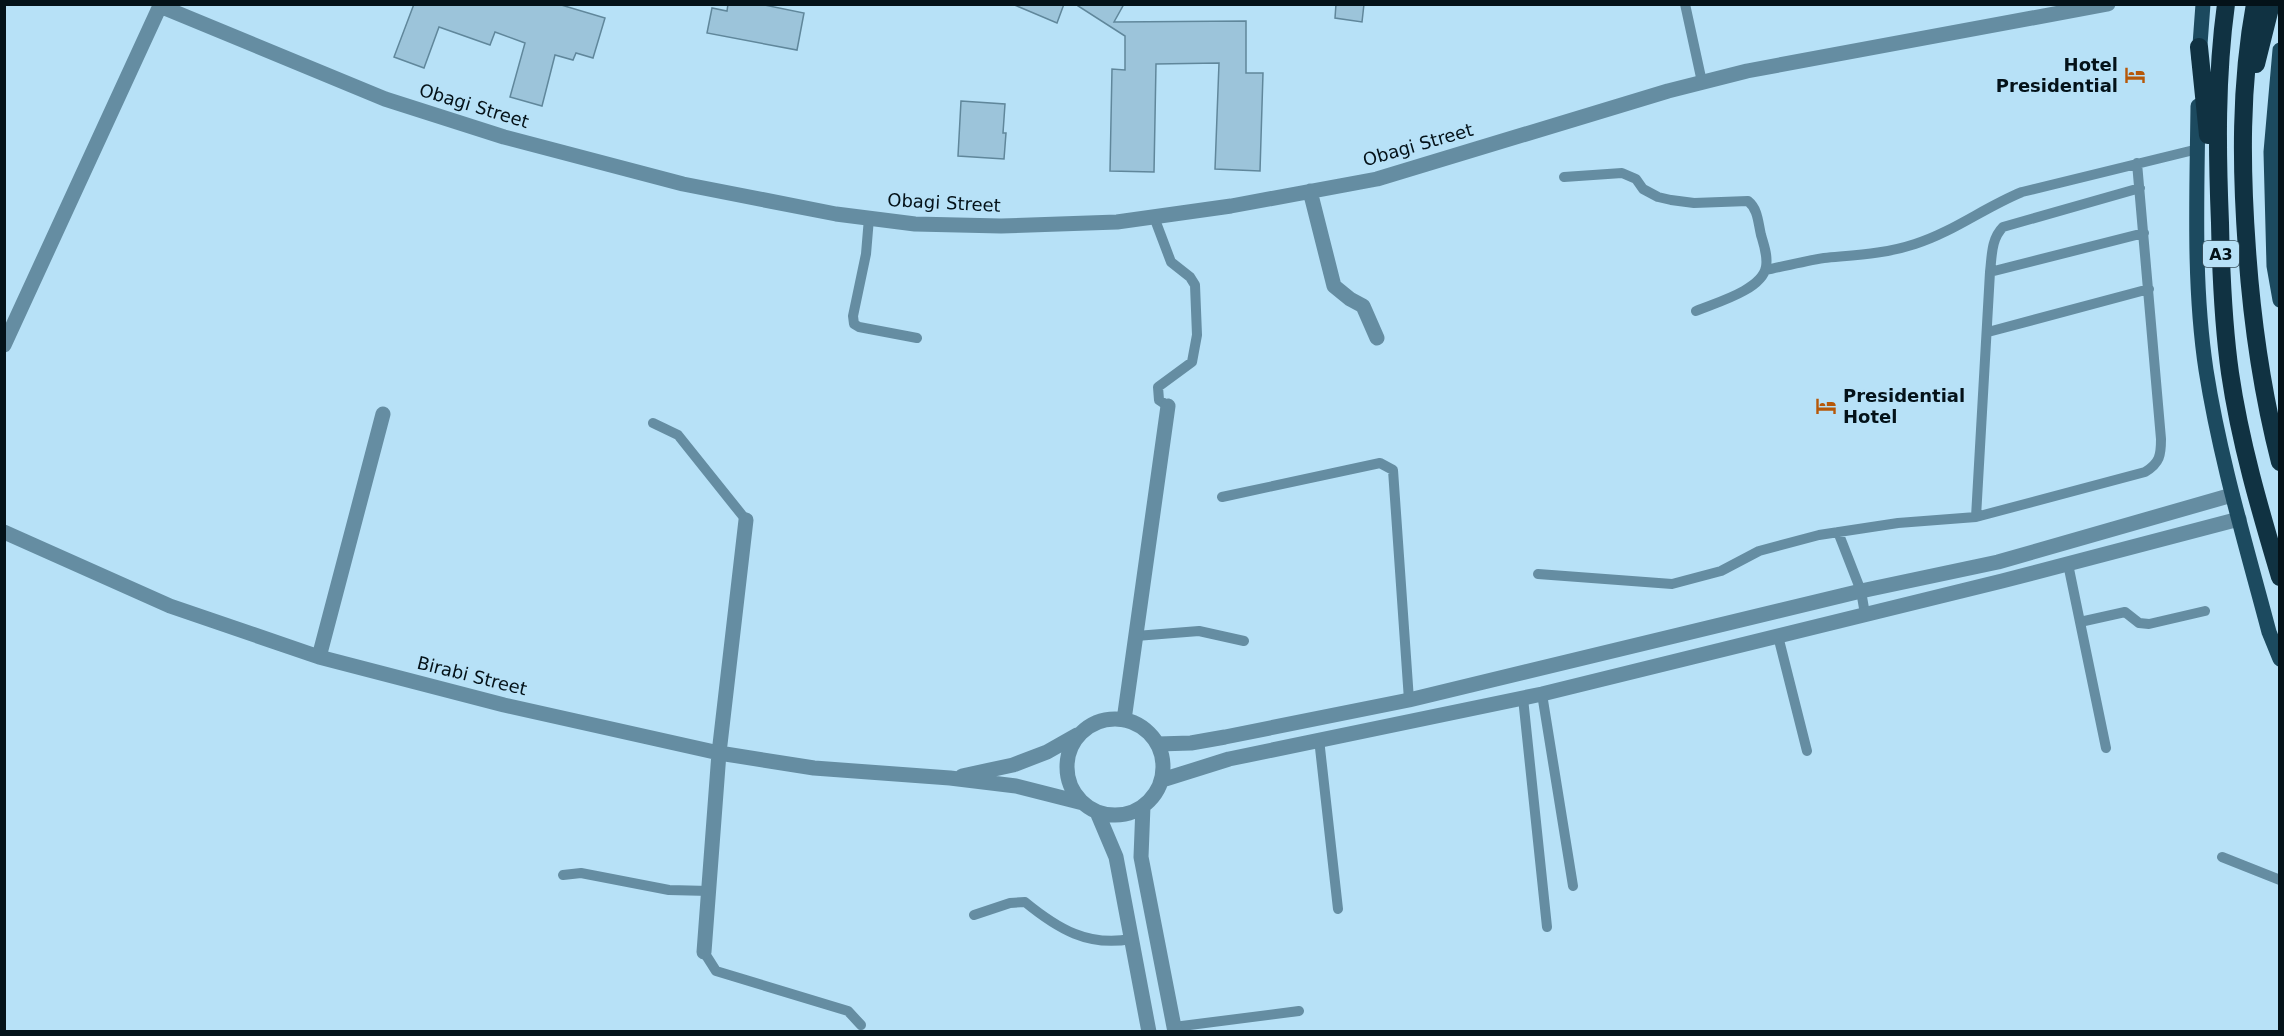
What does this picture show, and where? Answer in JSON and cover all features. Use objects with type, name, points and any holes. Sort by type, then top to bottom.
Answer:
[{"type":"highway","name":"A3","points":[[2226,4],[2220,51],[2218,100],[2223,314],[2230,375],[2257,501],[2280,577]]},
{"type":"highway","name":"A3","points":[[2255,4],[2248,39],[2242,175],[2252,312],[2262,383],[2280,462]]},
{"type":"highway","points":[[2243,131],[2271,4]]},
{"type":"highway","points":[[2199,47],[2212,185],[2221,249]]},
{"type":"main road","points":[[2203,4],[2199,47],[2199,301],[2206,369],[2223,460],[2270,632],[2280,659]]},
{"type":"main road","points":[[2280,50],[2275,151],[2277,266],[2280,300]]},
{"type":"street","name":"Obagi Street","points":[[4,345],[159,5],[385,99],[504,137],[683,184],[836,214],[915,224],[1000,226],[1117,222],[1231,206],[1377,179],[1702,82],[1747,71],[2101,5]]},
{"type":"street","points":[[1311,191],[1334,286],[1363,306],[1377,338]]},
{"type":"street","points":[[1124,720],[1168,406]]},
{"type":"street","points":[[319,657],[383,414]]},
{"type":"street","points":[[1158,744],[1213,739],[1409,700],[1861,591],[1998,562],[2232,495]]},
{"type":"street","points":[[1162,780],[1229,759],[1542,694],[2002,581],[2239,519]]},
{"type":"street","points":[[704,952],[718,753],[746,520]]},
{"type":"street","name":"Birabi Street","points":[[4,532],[170,606],[319,657],[504,705],[718,753],[814,768],[950,778]]},
{"type":"street","points":[[1998,562],[2002,581]]},
{"type":"street","points":[[1109,719],[1124,720],[1144,728],[1158,744],[1164,768],[1162,780],[1155,795],[1143,806],[1129,813],[1113,815],[1097,812],[1083,804],[1016,786],[950,778],[1013,765],[1047,752],[1094,724],[1109,719]]},
{"type":"street","points":[[1081,733],[1072,745],[1067,760],[1068,776],[1073,791],[1083,804]]},
{"type":"street","points":[[1143,806],[1141,857],[1175,1029]]},
{"type":"street","points":[[1097,812],[1116,857],[1149,1032]]},
{"type":"lane","points":[[1686,4],[1702,82]]},
{"type":"lane","points":[[1766,270],[1821,259],[1881,253],[1915,244],[1959,226],[1999,201],[2022,192],[2198,149]]},
{"type":"lane","points":[[1538,574],[1672,584],[1721,572],[1759,551],[1819,535],[1898,523],[1976,517],[2145,472],[2155,465],[2161,456],[2161,439],[2137,163]]},
{"type":"lane","points":[[1564,177],[1622,173],[1636,179],[1643,189],[1658,197],[1694,202],[1748,201],[1755,206],[1766,258],[1766,270],[1761,279],[1749,288],[1696,311]]},
{"type":"lane","points":[[1976,517],[1990,272],[1993,244],[1997,233],[2003,227],[2140,188]]},
{"type":"lane","points":[[1154,217],[1170,262],[1190,277],[1196,285],[1197,335],[1192,362],[1158,387],[1158,400],[1168,406]]},
{"type":"lane","points":[[869,218],[866,254],[853,316],[854,324],[859,327],[917,338]]},
{"type":"lane","points":[[1990,272],[2144,233]]},
{"type":"lane","points":[[1988,332],[2149,289]]},
{"type":"lane","points":[[653,423],[678,435],[746,520]]},
{"type":"lane","points":[[1222,497],[1380,463],[1393,470],[1409,700]]},
{"type":"lane","points":[[1838,532],[1861,591],[1865,614]]},
{"type":"lane","points":[[2068,564],[2106,748]]},
{"type":"lane","points":[[2080,622],[2125,612],[2138,623],[2149,624],[2205,611]]},
{"type":"lane","points":[[1136,636],[1199,631],[1244,641]]},
{"type":"lane","points":[[1778,636],[1807,751]]},
{"type":"lane","points":[[1542,694],[1573,886]]},
{"type":"lane","points":[[1523,698],[1547,927]]},
{"type":"lane","points":[[1319,739],[1338,909]]},
{"type":"lane","points":[[2222,857],[2280,880]]},
{"type":"lane","points":[[563,875],[581,873],[669,890],[709,891]]},
{"type":"lane","points":[[974,915],[1010,903],[1025,902],[1061,928],[1094,940],[1113,942],[1131,939]]},
{"type":"lane","points":[[704,952],[716,970],[848,1011],[861,1025]]},
{"type":"lane","points":[[1175,1029],[1299,1011]]},
{"type":"building","points":[[414,4],[558,4],[605,18],[593,58],[576,53],[573,60],[555,55],[542,106],[510,97],[525,43],[495,32],[490,45],[439,27],[424,68],[394,57]]},
{"type":"building","points":[[728,4],[759,4],[804,13],[797,50],[707,33],[712,8],[727,11]]},
{"type":"building","points":[[1012,4],[1064,4],[1057,23]]},
{"type":"building","points":[[1075,4],[1124,4],[1114,22],[1246,21],[1246,73],[1263,73],[1260,171],[1215,169],[1219,63],[1156,64],[1154,172],[1110,171],[1112,69],[1125,70],[1125,36]]},
{"type":"building","points":[[1336,4],[1364,4],[1362,22],[1335,18]]},
{"type":"building","points":[[961,101],[1005,104],[1004,159],[958,156]]},
{"type":"place","name":"Hotel Presidential","points":[[2135,75]]},
{"type":"place","name":"Presidential Hotel","points":[[1826,406]]}]
